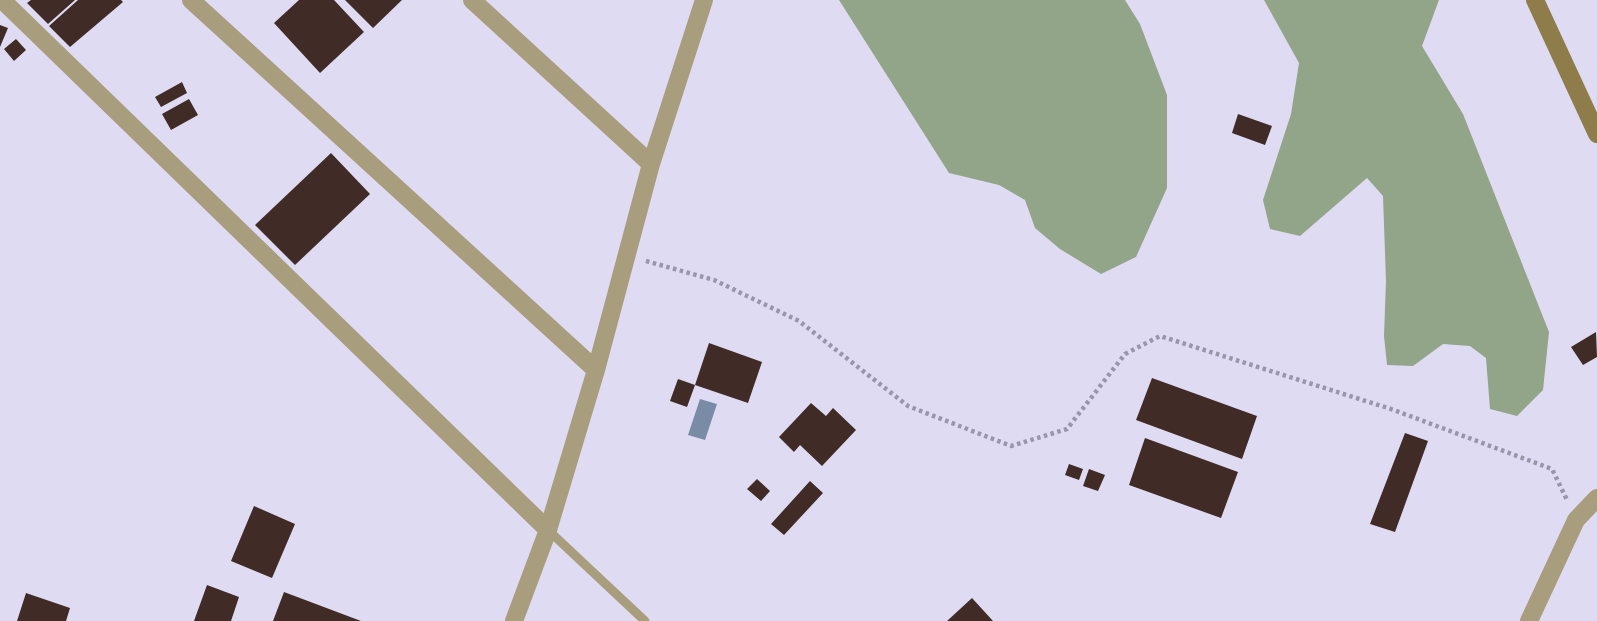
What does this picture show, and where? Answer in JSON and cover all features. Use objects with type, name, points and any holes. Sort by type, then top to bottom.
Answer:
[{"type":"main road","points":[[1535,0],[1597,134]]},
{"type":"street","points":[[2,0],[548,530]]},
{"type":"street","points":[[191,0],[596,370]]},
{"type":"street","points":[[472,0],[651,164]]},
{"type":"street","points":[[514,621],[548,530],[596,370],[651,164],[704,0]]},
{"type":"street","points":[[1529,621],[1576,520],[1597,498]]},
{"type":"lane","points":[[548,530],[645,621]]},
{"type":"path","points":[[626,256],[714,280],[799,321],[908,406],[1011,446],[1068,429],[1125,354],[1160,336],[1391,409],[1552,469],[1576,520]]},
{"type":"green space","points":[[839,0],[1125,0],[1140,24],[1167,95],[1167,188],[1136,257],[1101,274],[1060,249],[1035,228],[1025,200],[999,185],[949,173]]},
{"type":"green space","points":[[1264,0],[1439,0],[1422,46],[1463,114],[1549,332],[1543,390],[1517,416],[1490,409],[1486,358],[1470,346],[1443,344],[1413,366],[1387,365],[1384,336],[1386,281],[1383,196],[1367,178],[1300,236],[1270,229],[1263,200],[1291,114],[1299,63]]},
{"type":"water","points":[[700,399],[717,404],[705,440],[688,435]]},
{"type":"building","points":[[31,0],[75,0],[48,24],[27,3]]},
{"type":"building","points":[[78,0],[123,2],[70,47],[49,26]]},
{"type":"building","points":[[299,0],[334,0],[364,32],[320,73],[274,23]]},
{"type":"building","points":[[345,0],[402,0],[373,28]]},
{"type":"building","points":[[0,25],[8,28],[0,47]]},
{"type":"building","points":[[16,39],[26,50],[14,61],[4,49]]},
{"type":"building","points":[[182,82],[187,93],[161,107],[155,97]]},
{"type":"building","points":[[189,99],[198,115],[171,130],[162,114]]},
{"type":"building","points":[[1238,114],[1272,126],[1265,145],[1232,133]]},
{"type":"building","points":[[331,153],[370,194],[295,265],[255,225]]},
{"type":"building","points":[[1596,332],[1597,357],[1583,365],[1571,347]]},
{"type":"building","points":[[709,343],[762,362],[748,403],[695,385]]},
{"type":"building","points":[[1152,378],[1257,416],[1242,459],[1136,420]]},
{"type":"building","points":[[678,379],[695,385],[687,407],[670,401]]},
{"type":"building","points":[[811,403],[826,416],[833,408],[856,430],[822,466],[800,445],[794,452],[779,437]]},
{"type":"building","points":[[1405,433],[1428,441],[1395,532],[1370,524]]},
{"type":"building","points":[[1145,438],[1238,472],[1221,518],[1129,485]]},
{"type":"building","points":[[1069,464],[1083,469],[1079,480],[1065,475]]},
{"type":"building","points":[[1089,469],[1105,475],[1098,491],[1083,486]]},
{"type":"building","points":[[757,479],[770,491],[761,501],[747,489]]},
{"type":"building","points":[[810,481],[823,493],[784,535],[771,524]]},
{"type":"building","points":[[254,506],[295,524],[272,578],[231,561]]},
{"type":"building","points":[[207,585],[239,597],[231,621],[194,621]]},
{"type":"building","points":[[284,592],[361,621],[273,621]]},
{"type":"building","points":[[26,593],[70,608],[66,621],[17,621]]},
{"type":"building","points":[[972,598],[993,621],[947,621]]}]
